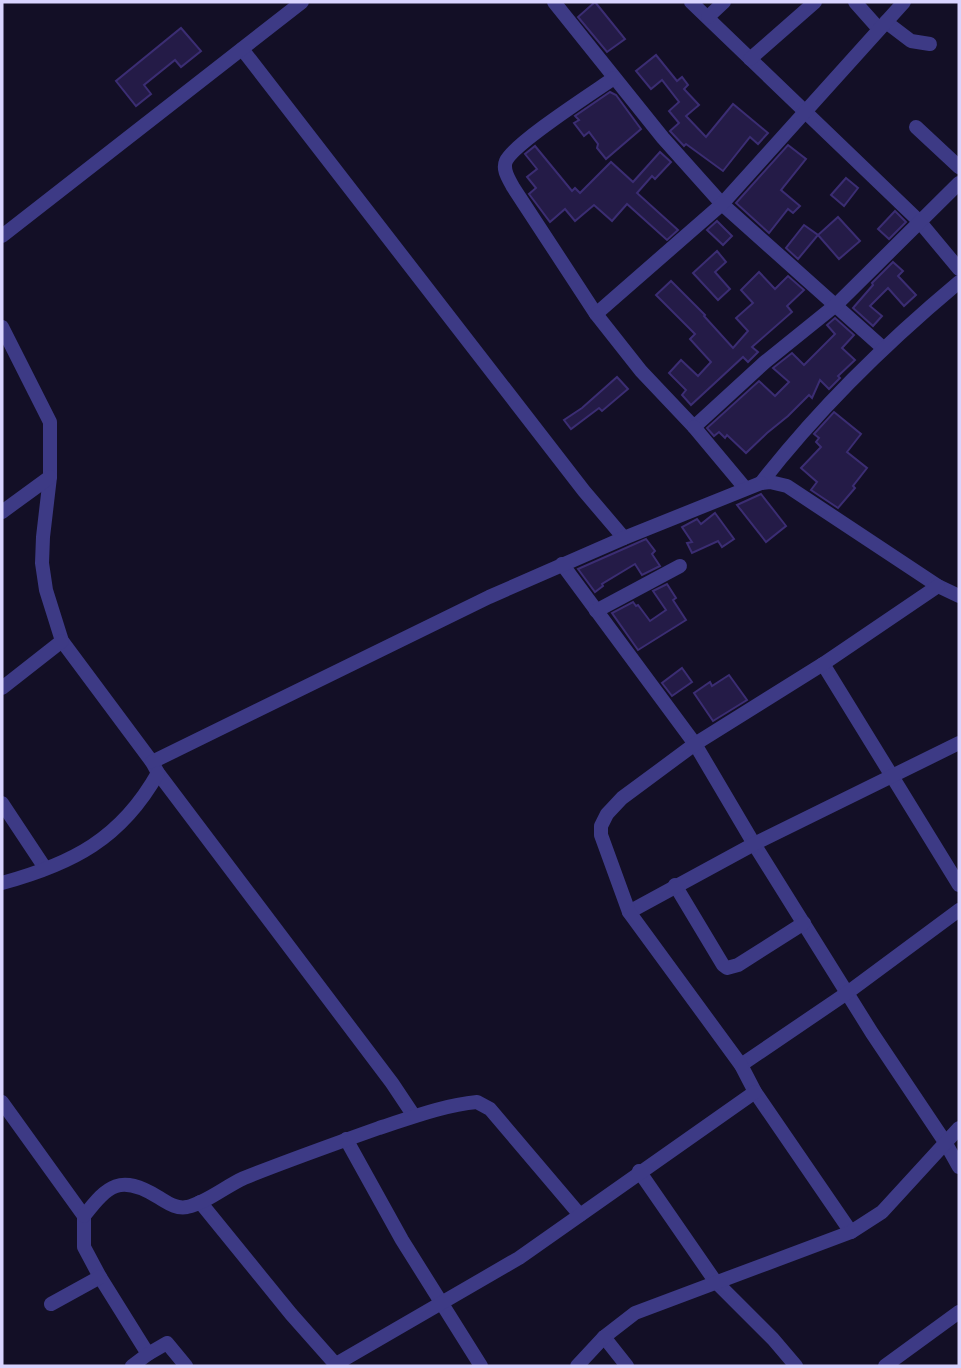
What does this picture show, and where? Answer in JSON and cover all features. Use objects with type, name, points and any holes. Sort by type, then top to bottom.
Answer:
[{"type":"street","points":[[2,236],[302,2]]},
{"type":"street","points":[[554,2],[614,78],[722,204],[837,304],[883,348]]},
{"type":"street","points":[[691,2],[919,221],[959,270]]},
{"type":"street","points":[[708,17],[724,2]]},
{"type":"street","points":[[750,59],[816,2]]},
{"type":"street","points":[[855,2],[882,26],[911,41],[930,44]]},
{"type":"street","points":[[596,314],[722,204],[904,2]]},
{"type":"street","points":[[242,49],[576,480],[624,538]]},
{"type":"street","points":[[614,78],[522,143],[506,161],[504,170],[596,314],[641,371],[694,427],[745,488]]},
{"type":"street","points":[[916,127],[959,167]]},
{"type":"street","points":[[694,427],[765,362],[837,304],[959,183]]},
{"type":"street","points":[[761,483],[829,402],[883,348],[959,282]]},
{"type":"street","points":[[2,327],[50,422],[50,477],[42,563],[46,590],[62,640],[414,1116]]},
{"type":"street","points":[[2,512],[50,477]]},
{"type":"street","points":[[2,883],[85,852],[99,843],[139,801],[155,768],[489,597],[624,538],[761,483],[787,486],[939,586],[959,596]]},
{"type":"street","points":[[562,564],[695,744],[754,844],[959,1167]]},
{"type":"street","points":[[596,611],[680,566]]},
{"type":"street","points":[[851,1232],[755,1092],[741,1065],[629,912],[601,835],[601,826],[607,814],[622,798],[695,744],[823,664],[939,586]]},
{"type":"street","points":[[2,688],[62,640]]},
{"type":"street","points":[[823,664],[959,885]]},
{"type":"street","points":[[629,912],[754,844],[959,743]]},
{"type":"street","points":[[2,803],[45,868]]},
{"type":"street","points":[[675,885],[727,968],[738,965],[804,923]]},
{"type":"street","points":[[741,1065],[847,993],[959,910]]},
{"type":"street","points":[[200,1202],[336,1365],[519,1258],[639,1171],[755,1092]]},
{"type":"street","points":[[2,1102],[84,1216],[84,1247],[148,1354]]},
{"type":"street","points":[[84,1216],[101,1194],[113,1185],[127,1185],[154,1195],[177,1208],[188,1207],[243,1179],[310,1151],[414,1116],[465,1103],[482,1103],[498,1118],[580,1215]]},
{"type":"street","points":[[577,1366],[604,1337],[635,1313],[851,1232],[882,1212],[959,1128]]},
{"type":"street","points":[[346,1139],[402,1240],[481,1366]]},
{"type":"street","points":[[639,1171],[715,1281],[796,1366]]},
{"type":"street","points":[[51,1304],[100,1277]]},
{"type":"street","points":[[894,1364],[959,1312]]},
{"type":"street","points":[[604,1337],[627,1366]]},
{"type":"street","points":[[132,1366],[167,1343],[186,1366]]},
{"type":"building","points":[[595,2],[625,39],[607,52],[578,17]]},
{"type":"building","points":[[181,28],[201,51],[181,67],[175,60],[144,85],[151,94],[136,106],[116,81]]},
{"type":"building","points":[[656,55],[677,81],[682,77],[688,85],[684,89],[699,105],[686,116],[706,137],[733,104],[768,133],[758,144],[750,137],[723,171],[686,144],[684,146],[670,131],[679,123],[669,111],[679,102],[662,80],[651,89],[636,71]]},
{"type":"building","points":[[610,92],[616,95],[641,129],[606,159],[589,132],[584,136],[574,123],[579,120],[575,116]]},
{"type":"building","points":[[788,145],[806,159],[781,190],[800,206],[793,213],[788,209],[769,233],[736,203]]},
{"type":"building","points":[[535,146],[572,191],[575,188],[580,193],[611,162],[633,182],[660,152],[671,162],[655,179],[652,176],[637,193],[678,230],[667,240],[627,204],[612,221],[594,205],[575,221],[565,209],[550,222],[529,194],[536,188],[527,177],[537,169],[525,154]]},
{"type":"building","points":[[846,178],[858,188],[844,206],[831,195]]},
{"type":"building","points":[[895,211],[906,222],[889,239],[878,229]]},
{"type":"building","points":[[838,217],[860,241],[839,259],[818,235]]},
{"type":"building","points":[[717,221],[732,236],[723,245],[707,230]]},
{"type":"building","points":[[804,225],[818,235],[798,259],[786,248]]},
{"type":"building","points":[[717,251],[726,262],[715,272],[730,289],[718,300],[693,273]]},
{"type":"building","points":[[893,262],[903,271],[898,276],[916,295],[904,306],[888,288],[870,306],[882,316],[873,326],[853,308]]},
{"type":"building","points":[[759,272],[775,289],[788,276],[804,290],[787,306],[792,312],[752,347],[758,352],[748,362],[743,357],[691,405],[682,395],[686,390],[669,373],[681,360],[698,376],[711,362],[690,339],[695,334],[656,295],[671,281],[733,348],[748,331],[736,318],[753,303],[741,290]]},
{"type":"building","points":[[835,318],[854,335],[842,348],[855,360],[829,389],[820,380],[812,398],[809,395],[746,453],[727,435],[725,438],[719,432],[714,436],[707,428],[759,381],[775,396],[789,382],[773,368],[792,353],[804,365],[835,334],[827,325]]},
{"type":"building","points":[[617,377],[628,389],[602,411],[599,408],[571,429],[564,420]]},
{"type":"building","points":[[834,412],[861,434],[847,452],[867,468],[838,508],[811,490],[817,482],[801,468],[821,447],[816,442],[819,438],[814,434]]},
{"type":"building","points":[[761,494],[786,526],[766,542],[737,505]]},
{"type":"building","points":[[715,513],[734,539],[722,547],[718,541],[692,553],[687,543],[692,542],[682,527],[697,519],[701,524]]},
{"type":"building","points":[[646,539],[655,551],[652,554],[660,566],[642,575],[635,564],[602,584],[595,592],[578,569]]},
{"type":"building","points":[[667,584],[676,598],[673,600],[686,620],[638,650],[612,613],[633,602],[650,621],[666,610],[653,591]]},
{"type":"building","points":[[682,668],[692,682],[672,696],[662,683]]},
{"type":"building","points":[[729,675],[747,700],[713,721],[694,693],[710,682],[712,686]]}]
